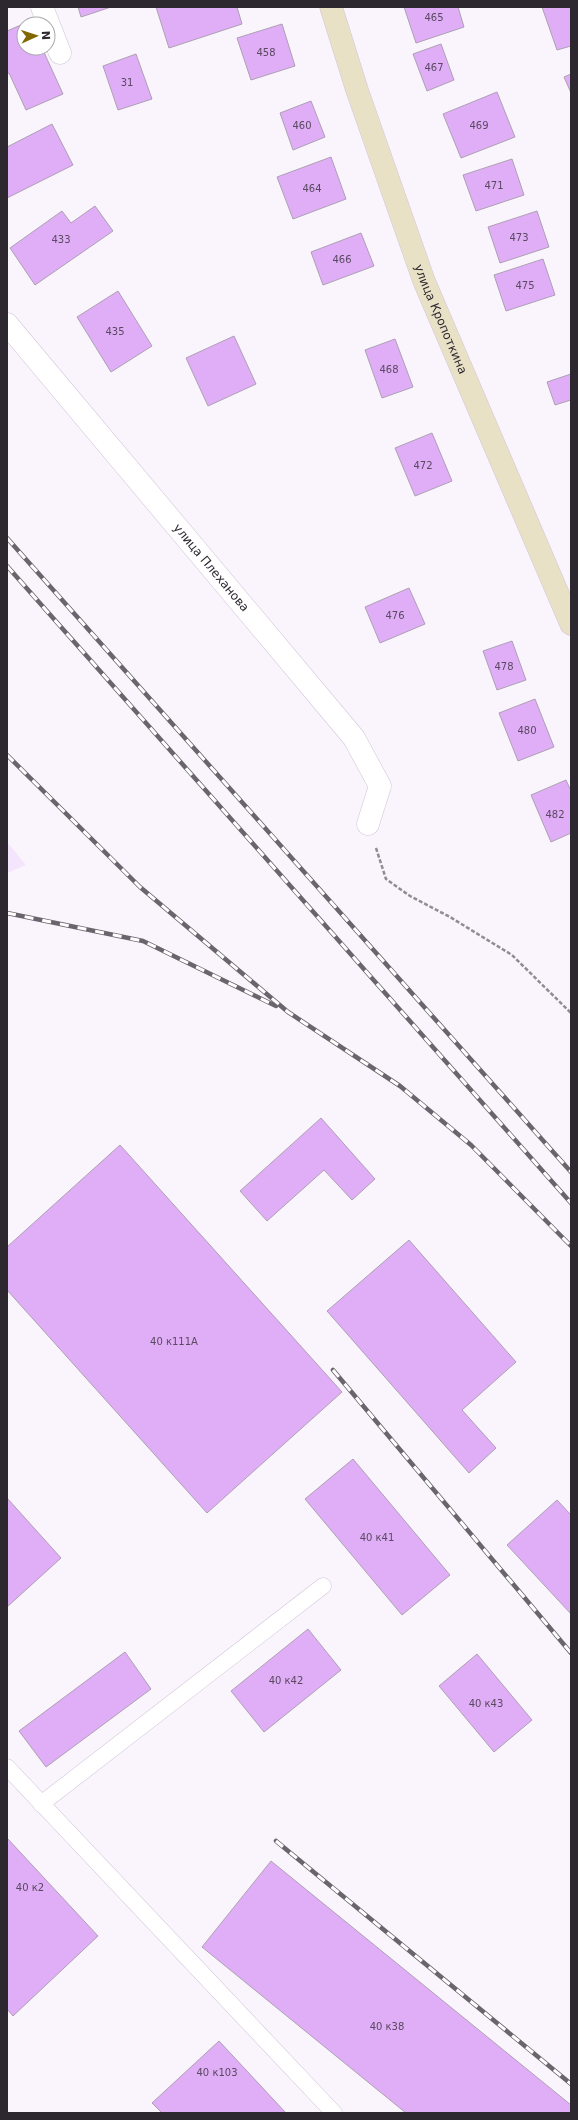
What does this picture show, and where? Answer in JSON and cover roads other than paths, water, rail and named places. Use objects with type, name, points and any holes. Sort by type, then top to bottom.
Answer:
[{"type":"main road","name":"улица Кропоткина","points":[[331,7],[357,90],[424,281],[571,624]]},
{"type":"street","points":[[42,7],[60,53]]},
{"type":"street","name":"улица Плеханова","points":[[7,324],[354,738],[380,786],[368,824]]},
{"type":"lane","points":[[41,1804],[323,1586]]},
{"type":"lane","points":[[7,1767],[334,2113]]},
{"type":"railway","points":[[7,538],[571,1172]]},
{"type":"railway","points":[[7,566],[571,1203]]},
{"type":"railway","points":[[7,755],[140,887],[288,1012],[400,1086],[471,1145],[571,1246]]},
{"type":"railway","points":[[7,913],[143,941],[276,1006]]},
{"type":"railway","points":[[333,1370],[571,1653]]},
{"type":"railway","points":[[276,1841],[571,2084]]}]
